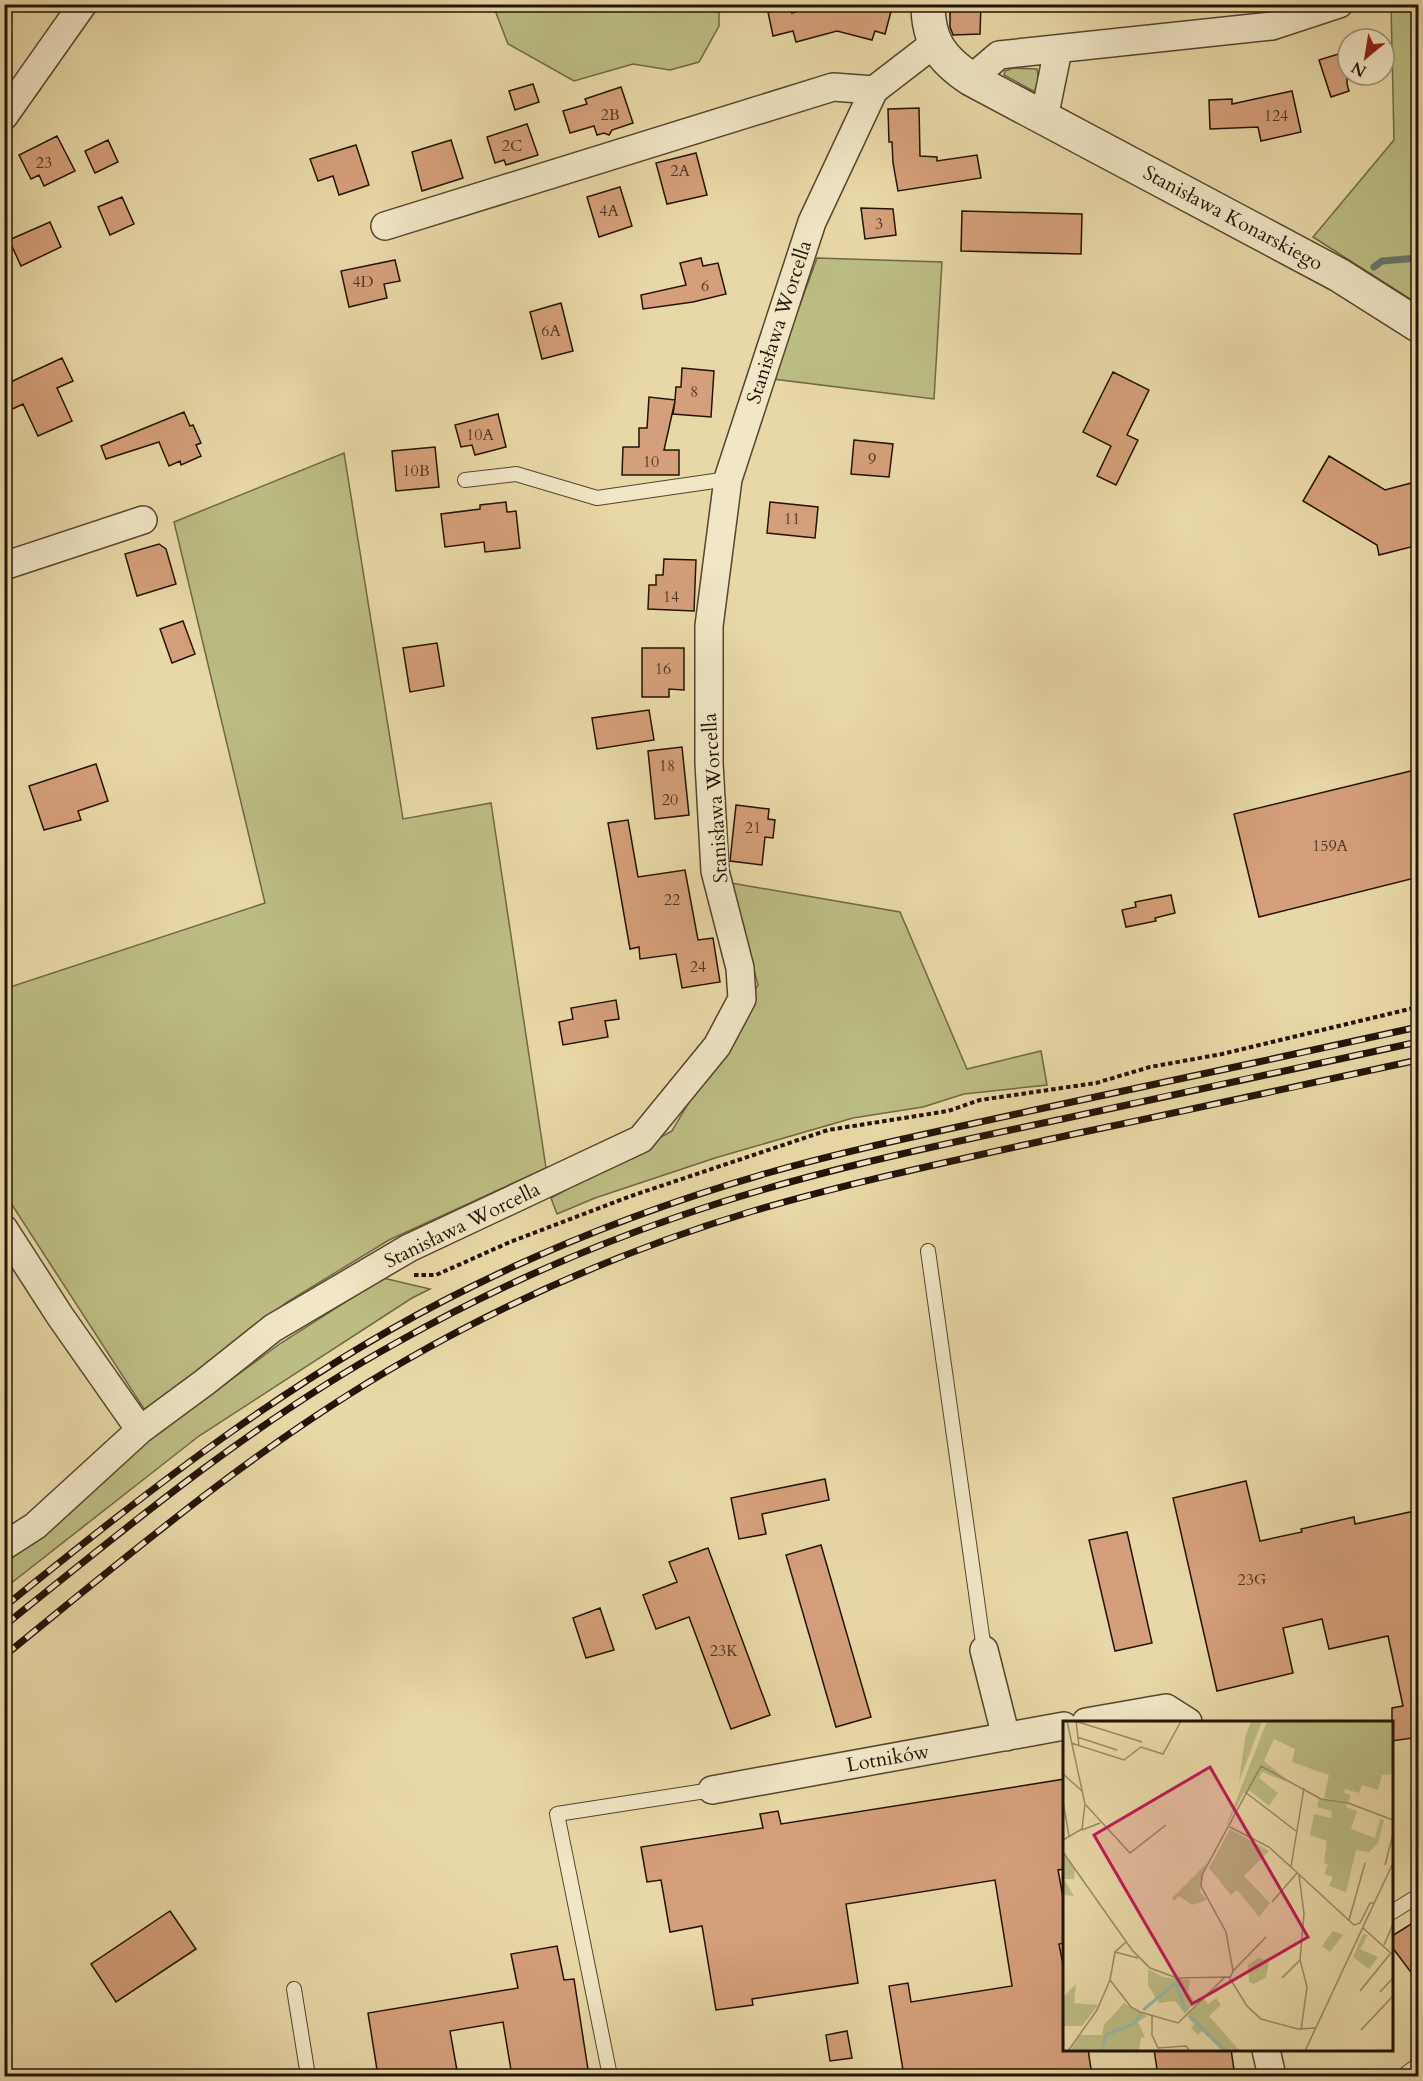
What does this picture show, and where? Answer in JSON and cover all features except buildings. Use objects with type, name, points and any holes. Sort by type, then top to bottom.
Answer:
[{"type":"street","points":[[4,116],[83,4]]},
{"type":"street","name":"Stanisława Konarskiego","points":[[928,4],[929,21],[935,43],[949,63],[971,79],[1339,275],[1419,325]]},
{"type":"street","points":[[971,79],[999,55],[1272,26],[1339,4]]},
{"type":"street","name":"Stanisława Worcella","points":[[4,1546],[35,1526],[140,1430],[273,1328],[409,1248],[641,1139],[717,1046],[742,999],[740,968],[715,871],[710,763],[709,626],[728,479],[812,222],[874,90],[935,43]]},
{"type":"street","points":[[1044,118],[1058,50]]},
{"type":"street","points":[[385,226],[832,87],[874,90]]},
{"type":"street","points":[[4,566],[143,520]]},
{"type":"street","points":[[4,1229],[60,1316],[140,1430]]},
{"type":"street","points":[[984,1650],[1006,1737]]},
{"type":"street","points":[[1092,1721],[1166,1708],[1186,1721]]},
{"type":"street","name":"Lotników","points":[[712,1790],[1063,1726]]},
{"type":"street","points":[[1266,2051],[1272,2076]]},
{"type":"lane","points":[[465,480],[516,474],[597,498],[728,479]]},
{"type":"lane","points":[[928,1251],[984,1650]]},
{"type":"lane","points":[[610,2076],[557,1814],[712,1790]]},
{"type":"lane","points":[[1393,1911],[1419,1896]]},
{"type":"lane","points":[[294,1989],[308,2076]]},
{"type":"lane","points":[[1409,2076],[1419,2065]]},
{"type":"path","points":[[412,1275],[436,1275],[510,1242],[631,1196],[828,1130],[948,1111],[980,1100],[1096,1083],[1150,1067],[1222,1054],[1419,1007]]},
{"type":"green space","points":[[493,5],[719,5],[719,26],[699,62],[670,70],[633,64],[574,81],[508,44]]},
{"type":"green space","points":[[1391,5],[1418,5],[1418,304],[1313,237],[1394,140],[1393,87],[1396,87],[1396,27],[1391,27]]},
{"type":"green space","points":[[1013,68],[1037,69],[1040,86],[1035,92],[1004,75],[1005,71]]},
{"type":"green space","points":[[817,258],[942,262],[934,399],[773,379]]},
{"type":"green space","points":[[344,453],[403,819],[491,803],[546,1168],[389,1240],[287,1302],[146,1412],[5,1194],[4,989],[265,903],[174,522]]},
{"type":"green space","points":[[731,883],[900,912],[967,1069],[1041,1051],[1047,1085],[964,1094],[923,1107],[853,1118],[715,1158],[595,1198],[557,1214],[551,1198],[672,1131],[758,985]]},
{"type":"green space","points":[[383,1278],[430,1289],[412,1298],[199,1436],[5,1588],[5,1561],[30,1544],[89,1488],[159,1432],[281,1343]]},
{"type":"waterway","points":[[1374,267],[1382,261],[1418,258]]},
{"type":"railway","points":[[4,1607],[172,1475],[288,1393],[347,1355],[473,1286],[580,1238],[689,1197],[830,1156],[1418,1027]]},
{"type":"railway","points":[[4,1626],[146,1512],[293,1406],[396,1343],[498,1290],[567,1259],[674,1218],[820,1174],[968,1139],[1418,1042]]},
{"type":"railway","points":[[4,1656],[200,1499],[301,1426],[354,1391],[449,1336],[576,1275],[708,1225],[833,1189],[1418,1060]]}]
